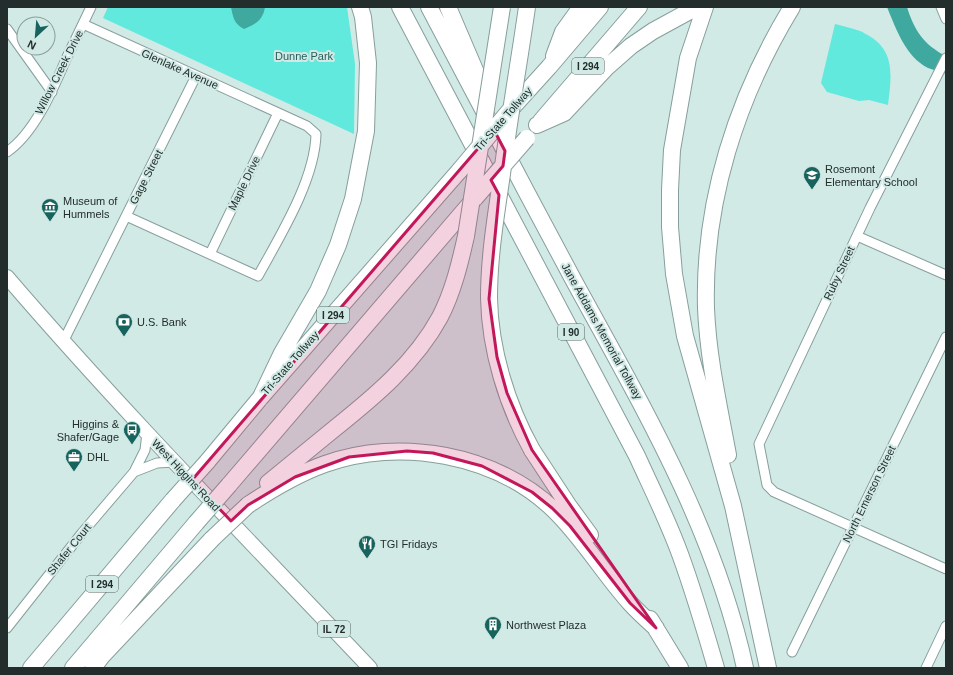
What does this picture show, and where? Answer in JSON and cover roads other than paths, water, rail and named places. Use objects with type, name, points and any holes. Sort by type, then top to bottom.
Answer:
[{"type":"highway","points":[[260,397],[282,353],[318,291],[338,246],[353,199],[366,131],[368,63],[363,17],[360,7]]},
{"type":"highway","name":"I 90","points":[[400,7],[637,456],[680,554],[704,623],[716,668]]},
{"type":"highway","name":"Jane Addams Memorial Tollway","points":[[429,7],[647,414],[670,460],[694,514],[719,577],[734,625],[745,668]]},
{"type":"highway","points":[[448,7],[492,109],[498,137]]},
{"type":"highway","points":[[93,668],[102,656],[212,539],[248,505],[266,485],[361,408],[394,377],[411,359],[440,316],[453,287],[460,265],[466,236],[502,7]]},
{"type":"highway","points":[[527,7],[490,269],[489,299],[497,357],[506,393],[532,450],[568,505],[632,592],[680,668]]},
{"type":"highway","points":[[549,67],[563,32],[581,7]]},
{"type":"highway","name":"Tri-State Tollway","points":[[31,668],[207,462],[260,397],[460,170],[600,7]]},
{"type":"highway","name":"I 294","points":[[73,668],[311,387],[639,7]]},
{"type":"highway","points":[[537,125],[564,113],[606,68],[631,46],[653,31],[697,7]]},
{"type":"highway","points":[[705,7],[688,58],[679,102],[672,150],[670,227],[674,274],[685,336],[733,506],[768,668]]},
{"type":"highway","points":[[733,506],[732,477],[710,355],[706,308],[708,249],[718,188],[734,129],[756,73],[775,35],[792,7]]},
{"type":"highway","points":[[248,505],[295,477],[325,464],[349,457],[379,452],[407,451],[433,453],[460,459],[482,466],[509,478],[532,492],[552,508],[570,526],[630,603],[656,628]]},
{"type":"main road","name":"West Higgins Road","points":[[7,277],[63,342],[147,433],[370,668]]},
{"type":"street","name":"Willow Creek Drive","points":[[7,152],[13,148],[31,126],[52,92],[91,7]]},
{"type":"street","points":[[940,7],[946,19]]},
{"type":"street","name":"Glenlake Avenue","points":[[83,24],[307,126],[316,134],[316,146],[311,167],[294,210],[258,276],[210,254]]},
{"type":"street","points":[[7,29],[52,92]]},
{"type":"street","name":"Ruby Street","points":[[852,527],[774,492],[767,485],[759,444],[857,236],[946,58]]},
{"type":"street","name":"Gage Street","points":[[63,342],[196,76]]},
{"type":"street","name":"Maple Drive","points":[[210,254],[278,113]]},
{"type":"street","points":[[126,216],[210,254]]},
{"type":"street","points":[[857,236],[946,275]]},
{"type":"street","name":"North Emerson Street","points":[[792,652],[946,336]]},
{"type":"street","name":"Shafer Court","points":[[7,628],[82,533],[134,472],[144,450],[147,433]]},
{"type":"street","name":"Shafer Court","points":[[134,472],[157,463],[175,462]]},
{"type":"street","points":[[852,527],[946,568]]},
{"type":"street","points":[[926,668],[946,626]]},
{"type":"place","name":"Rosemont Elementary School","points":[[812,190]]},
{"type":"place","name":"Museum of Hummels","points":[[50,222]]},
{"type":"place","name":"U.S. Bank","points":[[124,337]]},
{"type":"place","name":"Higgins & Shafer/Gage","points":[[132,445]]},
{"type":"place","name":"DHL","points":[[74,472]]},
{"type":"place","name":"TGI Fridays","points":[[367,559]]},
{"type":"place","name":"Northwest Plaza","points":[[493,640]]},
{"type":"park label","name":"Dunne Park","points":[[304,56]]}]
